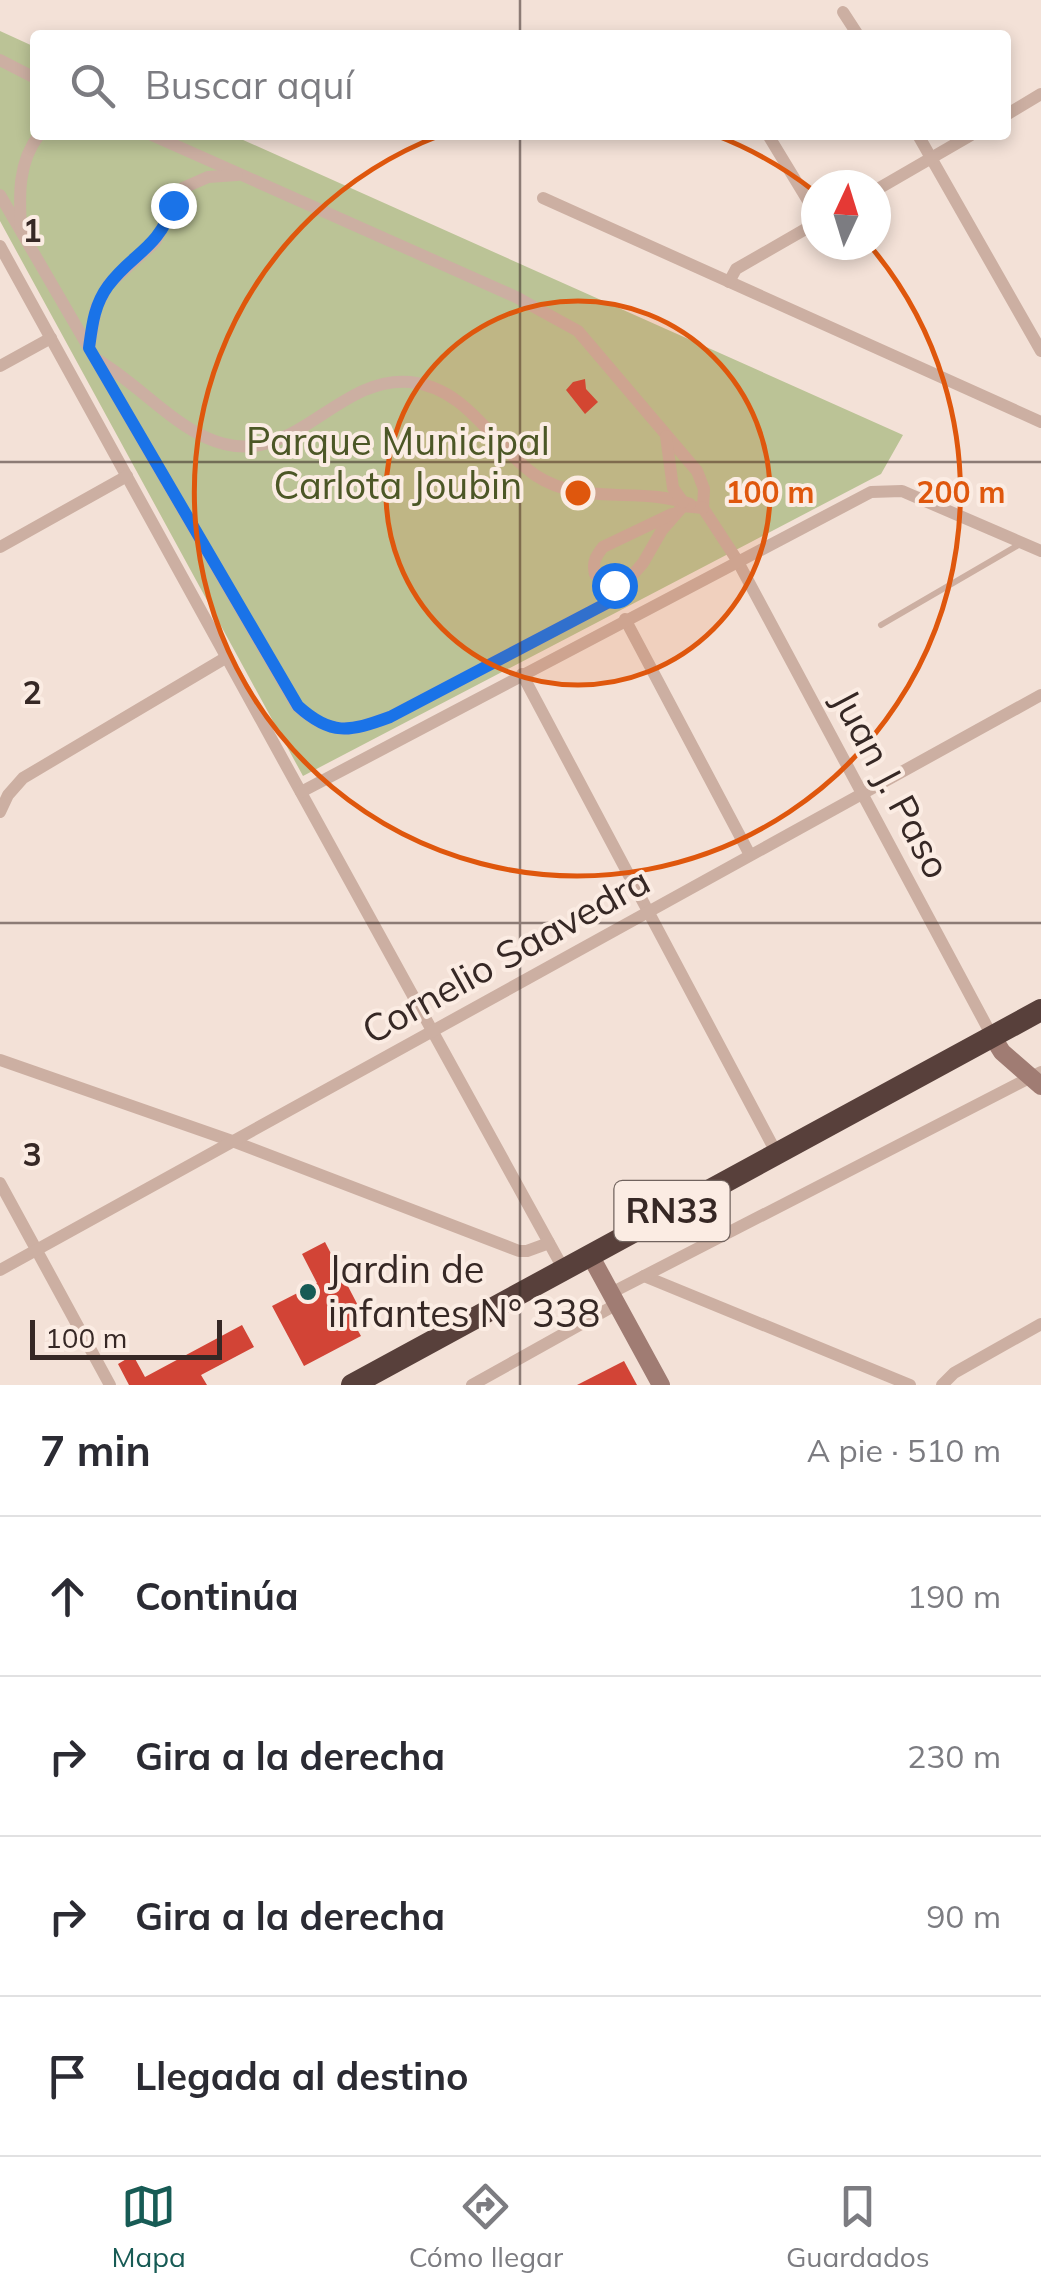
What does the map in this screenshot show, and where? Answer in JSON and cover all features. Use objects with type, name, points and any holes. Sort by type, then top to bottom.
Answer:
[{"type":"highway","name":"RN33","points":[[352,1385],[1041,1010]]},
{"type":"street","points":[[844,12],[855,30]]},
{"type":"street","points":[[0,60],[30,75]]},
{"type":"street","points":[[1011,111],[1041,94]]},
{"type":"street","points":[[21,232],[21,176],[35,140]]},
{"type":"street","points":[[0,196],[298,706],[316,723],[335,728],[362,727],[390,717],[609,602],[704,489],[696,471],[666,433],[578,331],[516,297],[163,140]]},
{"type":"street","points":[[771,140],[801,189]]},
{"type":"street","points":[[921,140],[1041,351]]},
{"type":"street","points":[[891,181],[963,140]]},
{"type":"street","points":[[92,353],[96,308],[108,286],[155,242],[184,188],[208,177],[239,174]]},
{"type":"street","points":[[543,198],[1041,422]]},
{"type":"street","points":[[730,282],[744,263],[801,232]]},
{"type":"street","points":[[0,246],[564,1270]]},
{"type":"street","points":[[0,366],[51,338]]},
{"type":"street","points":[[92,353],[204,437],[231,446],[250,448],[278,442],[370,390],[408,382],[434,388],[459,402],[535,474],[559,486],[606,496],[656,496],[688,507]]},
{"type":"street","points":[[666,433],[674,488],[688,507]]},
{"type":"street","points":[[0,547],[127,476]]},
{"type":"street","points":[[301,792],[871,492],[902,491],[1041,550]]},
{"type":"street","points":[[628,583],[614,585],[595,574],[592,566],[603,546],[688,507]]},
{"type":"street","name":"Juan J. Paso","points":[[688,507],[737,560],[992,1036]]},
{"type":"street","points":[[626,619],[750,855]]},
{"type":"street","points":[[0,812],[23,778],[226,657]]},
{"type":"street","points":[[522,674],[776,1154]]},
{"type":"street","name":"Cornelio Saavedra","points":[[0,1270],[1041,696]]},
{"type":"street","points":[[472,1385],[614,1299],[644,1276],[1038,1079],[1002,1052],[992,1036]]},
{"type":"street","points":[[0,1060],[232,1141],[518,1251],[549,1242]]},
{"type":"street","points":[[0,1183],[110,1385]]},
{"type":"street","points":[[590,1255],[661,1385]]},
{"type":"street","points":[[644,1276],[910,1385]]},
{"type":"street","points":[[942,1385],[954,1373],[1041,1324]]},
{"type":"lane","points":[[880,625],[1023,543]]},
{"type":"green space","name":"Parque Municipal Carlota Joubin","points":[[0,31],[30,45],[30,140],[243,140],[903,435],[881,474],[303,776],[0,221]]},
{"type":"building","points":[[585,379],[586,389],[598,402],[585,414],[566,390],[573,382]]},
{"type":"building","name":"Jardin de infantes N° 338","points":[[325,1242],[366,1321],[356,1327],[361,1336],[304,1366],[272,1306],[317,1283],[302,1254]]},
{"type":"building","points":[[242,1325],[254,1347],[201,1375],[207,1385],[129,1385],[118,1364],[133,1355],[145,1377]]},
{"type":"building","points":[[624,1361],[637,1385],[577,1385]]},
{"type":"place","name":"Jardin de infantes N° 338","points":[[308,1292]]},
{"type":"route","points":[[173,205],[155,242],[108,286],[96,308],[89,348],[298,706],[316,723],[335,728],[362,727],[390,717],[609,602],[628,583],[614,585]]}]
